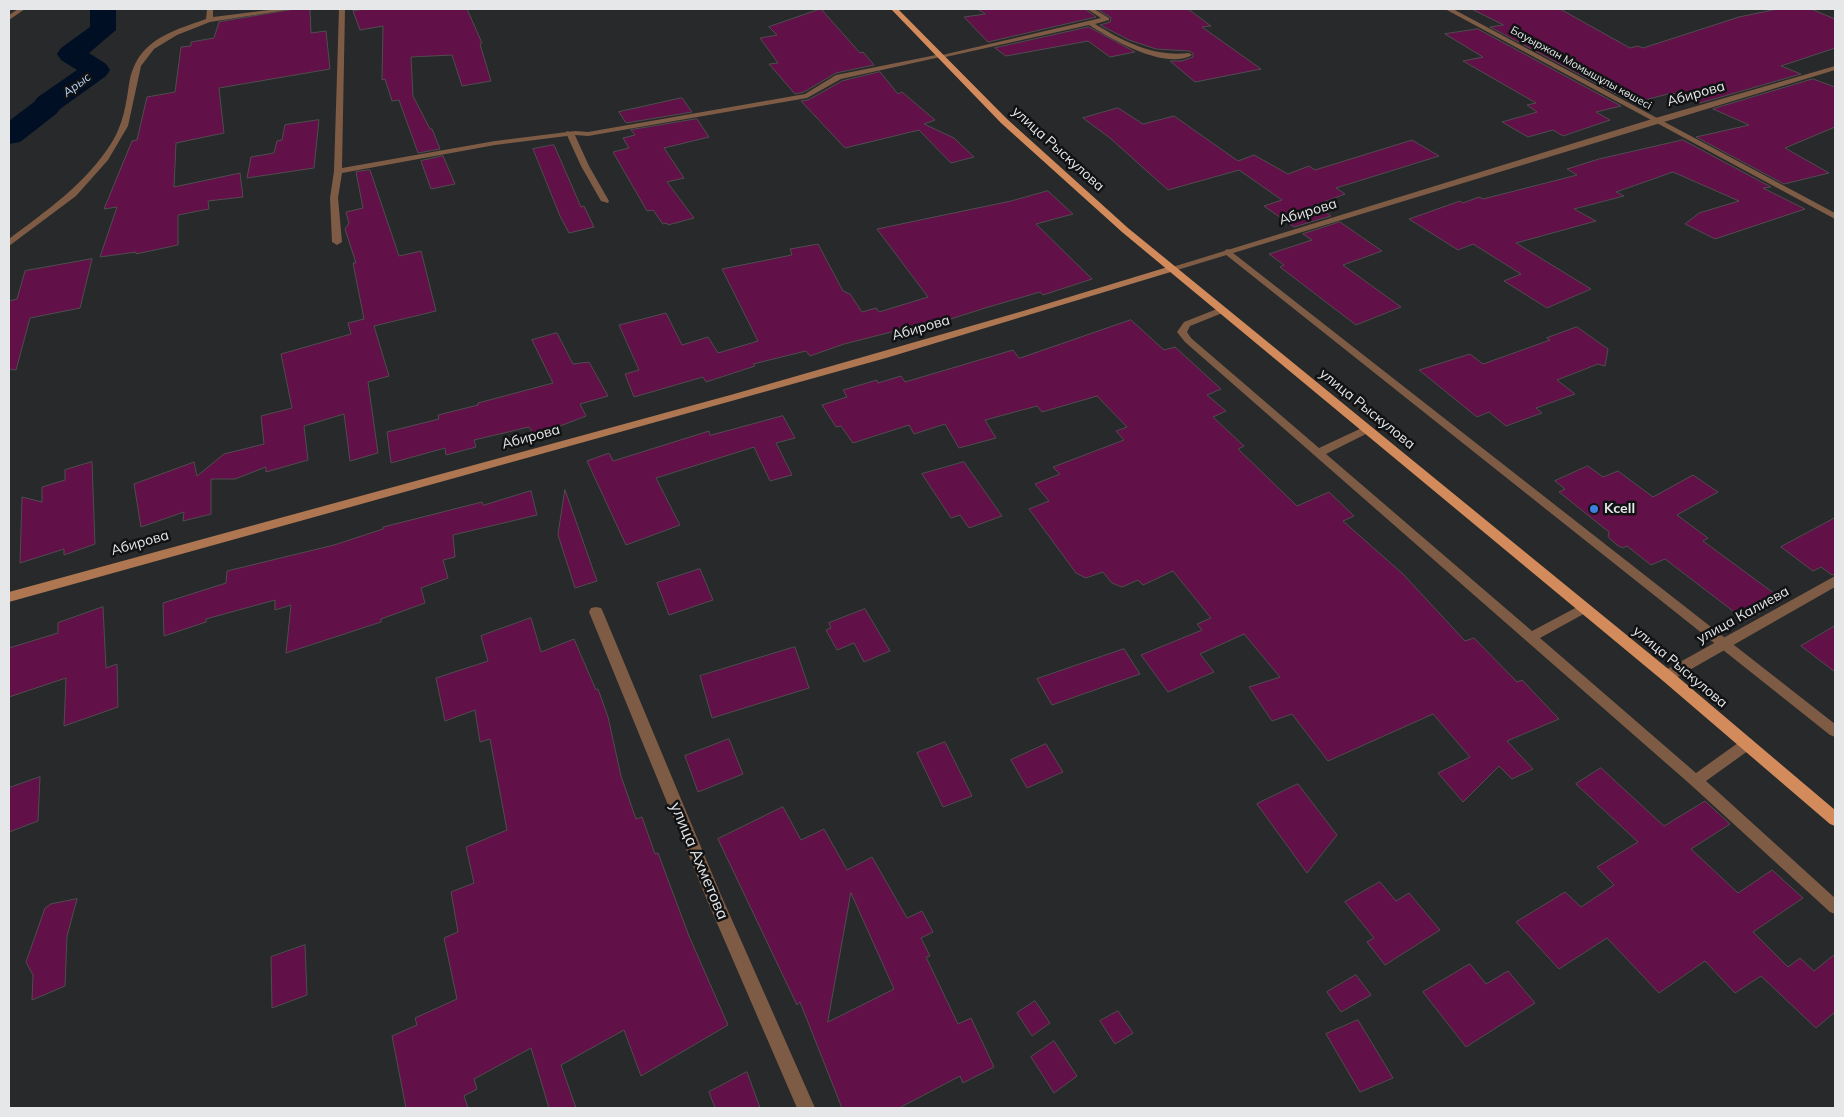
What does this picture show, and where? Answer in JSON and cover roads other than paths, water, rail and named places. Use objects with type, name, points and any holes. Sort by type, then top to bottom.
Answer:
[{"type":"main road","name":"улица Рыскулова","points":[[894,9],[1004,121],[1171,269],[1667,676],[1835,819]]},
{"type":"main road","name":"Абирова","points":[[9,597],[922,343],[1062,303],[1171,269]]},
{"type":"street","points":[[9,18],[22,9]]},
{"type":"street","points":[[209,20],[210,9]]},
{"type":"street","points":[[9,243],[79,189],[104,160],[121,135],[128,114],[138,66],[144,53],[159,42],[209,20],[290,9]]},
{"type":"street","points":[[337,242],[334,183],[338,171],[342,9]]},
{"type":"street","name":"Бауыржан Момышұлы көшесі","points":[[1448,9],[1835,216]]},
{"type":"street","points":[[338,171],[496,142],[570,133],[605,131],[807,96],[839,77],[941,56]]},
{"type":"street","name":"Абирова","points":[[1171,269],[1835,68]]},
{"type":"street","name":"улица Калиева","points":[[1667,676],[1835,581]]},
{"type":"street","name":"улица Ахметова","points":[[596,612],[715,900],[806,1108]]},
{"type":"lane","points":[[941,56],[1107,19],[1090,9]]},
{"type":"lane","points":[[1090,23],[1118,40],[1154,55],[1166,57],[1189,55]]},
{"type":"lane","points":[[570,133],[605,201]]},
{"type":"lane","points":[[1228,252],[1835,731]]},
{"type":"lane","points":[[1222,310],[1187,324],[1182,332],[1200,352],[1696,781],[1835,907]]},
{"type":"lane","points":[[1318,453],[1368,429]]},
{"type":"lane","points":[[1531,637],[1584,608]]},
{"type":"lane","points":[[1696,781],[1747,744]]},
{"type":"waterway","name":"Арыс","points":[[9,135],[45,108],[48,103],[96,70],[71,54],[103,30],[103,9]]},
{"type":"place","name":"Kcell","points":[[1594,509]]}]
